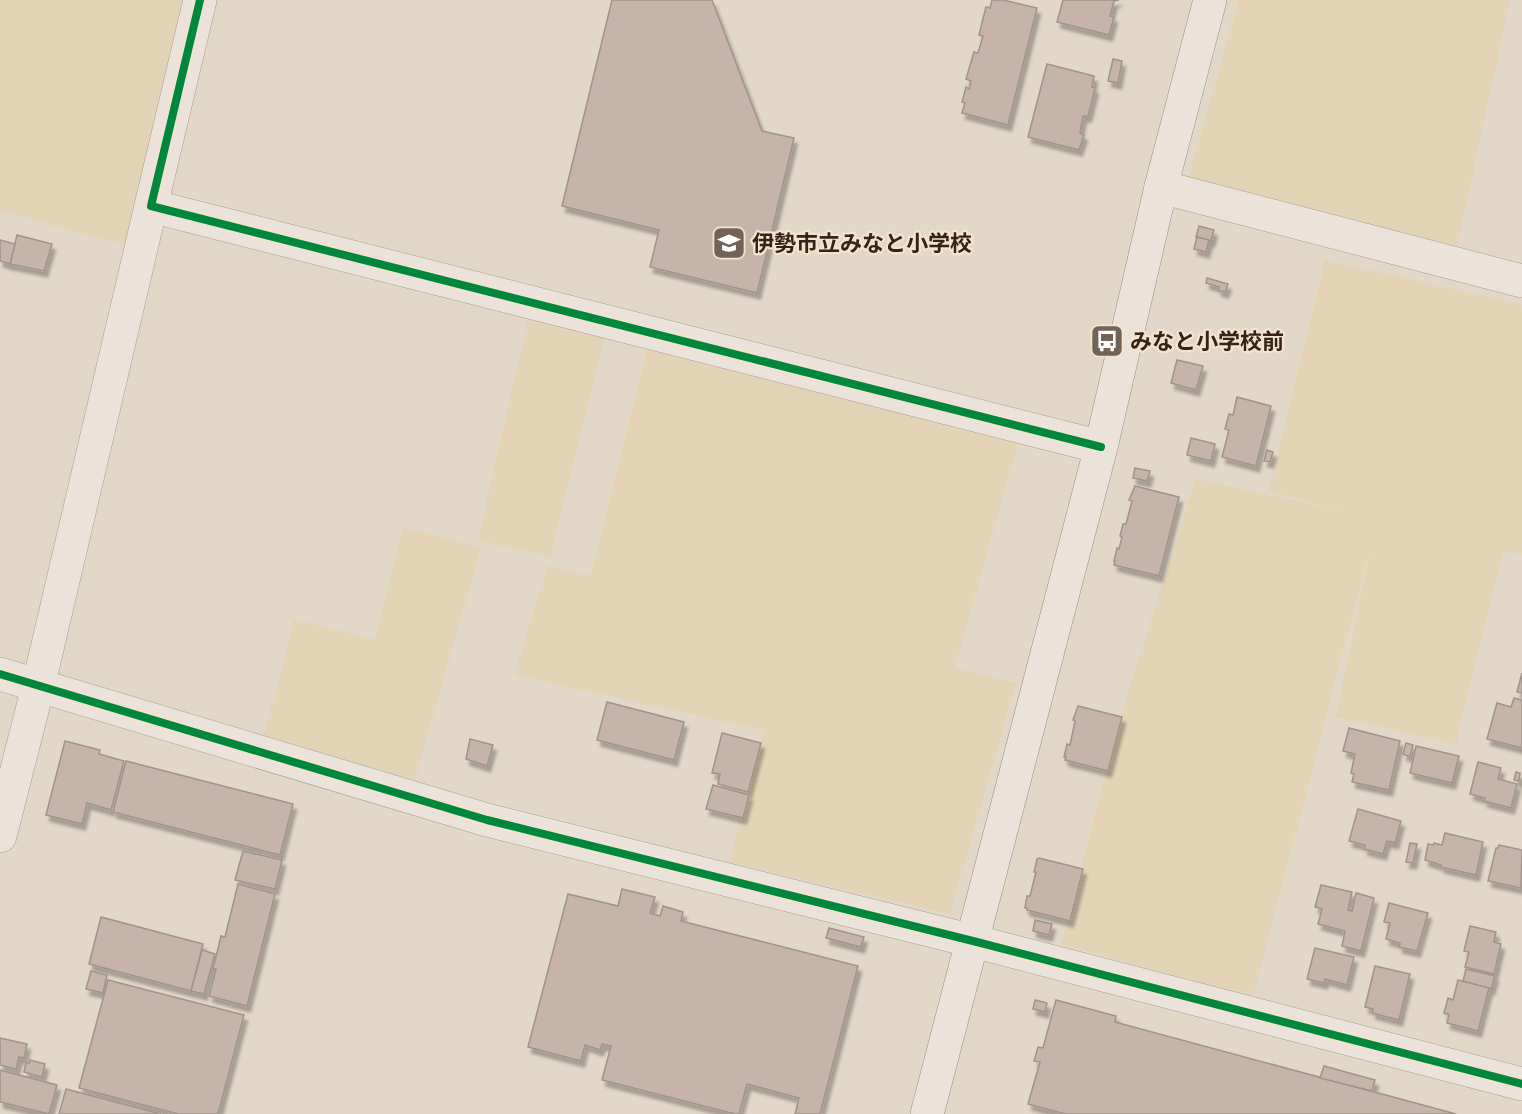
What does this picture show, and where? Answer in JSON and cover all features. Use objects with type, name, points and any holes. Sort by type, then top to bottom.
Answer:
[{"type":"street","points":[[0,836],[38,687],[200,0]]},
{"type":"street","points":[[927,1114],[1101,447],[1161,187],[1209,0]]},
{"type":"street","points":[[1161,187],[1522,281]]},
{"type":"street","points":[[151,206],[1101,447]]},
{"type":"street","points":[[0,674],[487,820],[973,941],[1522,1084]]},
{"type":"shaded area","points":[[0,0],[187,0],[126,245],[0,211]]},
{"type":"shaded area","points":[[1239,0],[1510,0],[1457,247],[1187,183]]},
{"type":"shaded area","points":[[1325,260],[1522,305],[1522,555],[1503,551],[1456,744],[1336,717],[1373,537],[1253,997],[1061,944],[1122,711],[1196,479],[1356,514],[1269,491]]},
{"type":"shaded area","points":[[529,314],[606,333],[550,557],[478,540]]},
{"type":"shaded area","points":[[648,345],[1019,440],[955,667],[1016,683],[950,914],[729,862],[764,730],[514,675],[548,565],[591,576]]},
{"type":"shaded area","points":[[403,527],[481,548],[414,782],[263,739],[294,619],[375,640]]},
{"type":"building","points":[[612,0],[712,0],[762,131],[794,138],[757,293],[650,267],[659,230],[562,206]]},
{"type":"building","points":[[992,0],[1003,0],[1037,8],[1008,125],[962,113],[966,87],[969,89],[971,81],[966,79],[974,52],[978,53],[983,36],[979,35],[986,7],[990,8]]},
{"type":"building","points":[[1063,0],[1119,0],[1114,1],[1110,16],[1114,17],[1109,35],[1057,22]]},
{"type":"building","points":[[1113,59],[1122,61],[1118,83],[1108,81]]},
{"type":"building","points":[[1047,64],[1094,76],[1092,87],[1095,88],[1088,116],[1083,116],[1080,133],[1084,135],[1079,150],[1028,137]]},
{"type":"building","points":[[1199,226],[1214,230],[1211,241],[1196,237]]},
{"type":"building","points":[[17,235],[52,244],[44,271],[10,264]]},
{"type":"building","points":[[1197,237],[1209,240],[1206,252],[1194,249]]},
{"type":"building","points":[[0,240],[15,244],[10,264],[0,261]]},
{"type":"building","points":[[1207,278],[1228,284],[1225,292],[1218,290],[1219,287],[1206,283]]},
{"type":"building","points":[[1177,360],[1203,366],[1196,390],[1171,383]]},
{"type":"building","points":[[1237,397],[1271,406],[1256,466],[1222,457],[1229,430],[1225,429],[1229,414],[1233,415]]},
{"type":"building","points":[[1191,438],[1215,444],[1211,461],[1187,455]]},
{"type":"building","points":[[1267,450],[1273,452],[1270,462],[1264,461]]},
{"type":"building","points":[[1135,468],[1150,471],[1147,481],[1133,478]]},
{"type":"building","points":[[1135,486],[1179,497],[1159,576],[1114,565],[1122,537],[1120,536],[1123,524],[1126,524],[1132,501],[1129,500]]},
{"type":"building","points":[[1522,673],[1522,693],[1517,692]]},
{"type":"building","points":[[1514,698],[1522,700],[1522,748],[1487,739],[1497,703],[1511,707]]},
{"type":"building","points":[[607,702],[684,722],[674,760],[597,740]]},
{"type":"building","points":[[1078,706],[1122,717],[1108,771],[1065,760],[1067,744],[1070,745],[1075,721],[1073,720]]},
{"type":"building","points":[[1349,728],[1400,741],[1389,790],[1352,782],[1354,774],[1351,773],[1355,754],[1343,751]]},
{"type":"building","points":[[722,733],[761,743],[748,792],[718,784],[720,774],[712,773]]},
{"type":"building","points":[[470,739],[493,745],[487,766],[466,759]]},
{"type":"building","points":[[65,741],[100,750],[99,754],[124,761],[111,810],[87,803],[82,824],[46,815]]},
{"type":"building","points":[[1406,743],[1413,745],[1410,757],[1403,754]]},
{"type":"building","points":[[1416,746],[1459,756],[1452,783],[1410,773]]},
{"type":"building","points":[[126,761],[293,804],[280,855],[113,812]]},
{"type":"building","points":[[1478,762],[1501,768],[1498,779],[1517,784],[1511,808],[1484,801],[1485,798],[1470,794]]},
{"type":"building","points":[[1516,772],[1520,773],[1519,781],[1514,780]]},
{"type":"building","points":[[713,785],[749,795],[743,818],[706,809]]},
{"type":"building","points":[[1358,809],[1401,821],[1395,843],[1387,841],[1383,854],[1364,849],[1365,845],[1349,841]]},
{"type":"building","points":[[1445,833],[1483,842],[1476,875],[1441,867],[1441,865],[1425,860],[1428,844],[1442,845]]},
{"type":"building","points":[[1410,843],[1417,844],[1413,863],[1406,862]]},
{"type":"building","points":[[1499,845],[1522,850],[1521,888],[1488,881],[1496,848]]},
{"type":"building","points":[[243,851],[282,860],[275,889],[235,880]]},
{"type":"building","points":[[1039,858],[1083,869],[1070,921],[1025,908]]},
{"type":"building","points":[[238,884],[275,894],[247,1006],[209,996],[221,936],[225,937]]},
{"type":"building","points":[[1321,885],[1352,892],[1348,910],[1352,911],[1356,893],[1374,898],[1361,951],[1342,946],[1345,931],[1318,924],[1322,909],[1315,907]]},
{"type":"building","points":[[622,889],[655,897],[650,913],[660,916],[663,906],[683,912],[681,921],[858,966],[820,1114],[795,1114],[799,1098],[747,1084],[739,1114],[735,1114],[602,1080],[611,1046],[602,1044],[600,1050],[585,1045],[581,1061],[528,1047],[568,894],[618,906]]},
{"type":"building","points":[[1389,903],[1428,913],[1417,951],[1399,947],[1400,943],[1386,939],[1390,923],[1384,922]]},
{"type":"building","points":[[101,917],[203,944],[191,991],[89,964]]},
{"type":"building","points":[[1035,920],[1052,924],[1049,935],[1033,931]]},
{"type":"building","points":[[1470,926],[1496,932],[1494,942],[1501,944],[1494,974],[1465,967],[1469,952],[1464,951]]},
{"type":"building","points":[[829,928],[864,937],[861,947],[826,938]]},
{"type":"building","points":[[1315,948],[1354,957],[1347,985],[1325,979],[1324,983],[1307,979]]},
{"type":"building","points":[[202,950],[215,954],[204,994],[191,991]]},
{"type":"building","points":[[1375,966],[1410,974],[1399,1020],[1372,1013],[1373,1009],[1365,1007]]},
{"type":"building","points":[[1466,969],[1495,976],[1491,989],[1463,981]]},
{"type":"building","points":[[91,971],[107,975],[103,993],[86,989]]},
{"type":"building","points":[[108,980],[244,1015],[218,1114],[178,1114],[79,1088]]},
{"type":"building","points":[[1458,980],[1489,988],[1478,1031],[1447,1023],[1449,1015],[1444,1013],[1448,998],[1453,1000]]},
{"type":"building","points":[[1035,1000],[1047,1003],[1045,1012],[1033,1009]]},
{"type":"building","points":[[1056,1000],[1116,1016],[1115,1022],[1456,1114],[1065,1114],[1028,1104],[1040,1062],[1034,1061],[1038,1047],[1043,1048]]},
{"type":"building","points":[[0,1038],[27,1044],[24,1058],[19,1057],[16,1069],[0,1065]]},
{"type":"building","points":[[30,1060],[45,1064],[42,1077],[24,1072],[26,1062],[29,1063]]},
{"type":"building","points":[[1324,1066],[1375,1080],[1372,1091],[1320,1078]]},
{"type":"building","points":[[0,1070],[57,1085],[49,1114],[0,1102]]},
{"type":"building","points":[[66,1089],[161,1114],[59,1114]]},
{"type":"cycle path","points":[[200,0],[151,206],[1101,447]]},
{"type":"cycle path","points":[[0,674],[487,820],[973,941],[1522,1084]]},
{"type":"place","name":"伊勢市立みなと小学校","points":[[729,243]]},
{"type":"place","name":"みなと小学校前","points":[[1107,341]]}]
